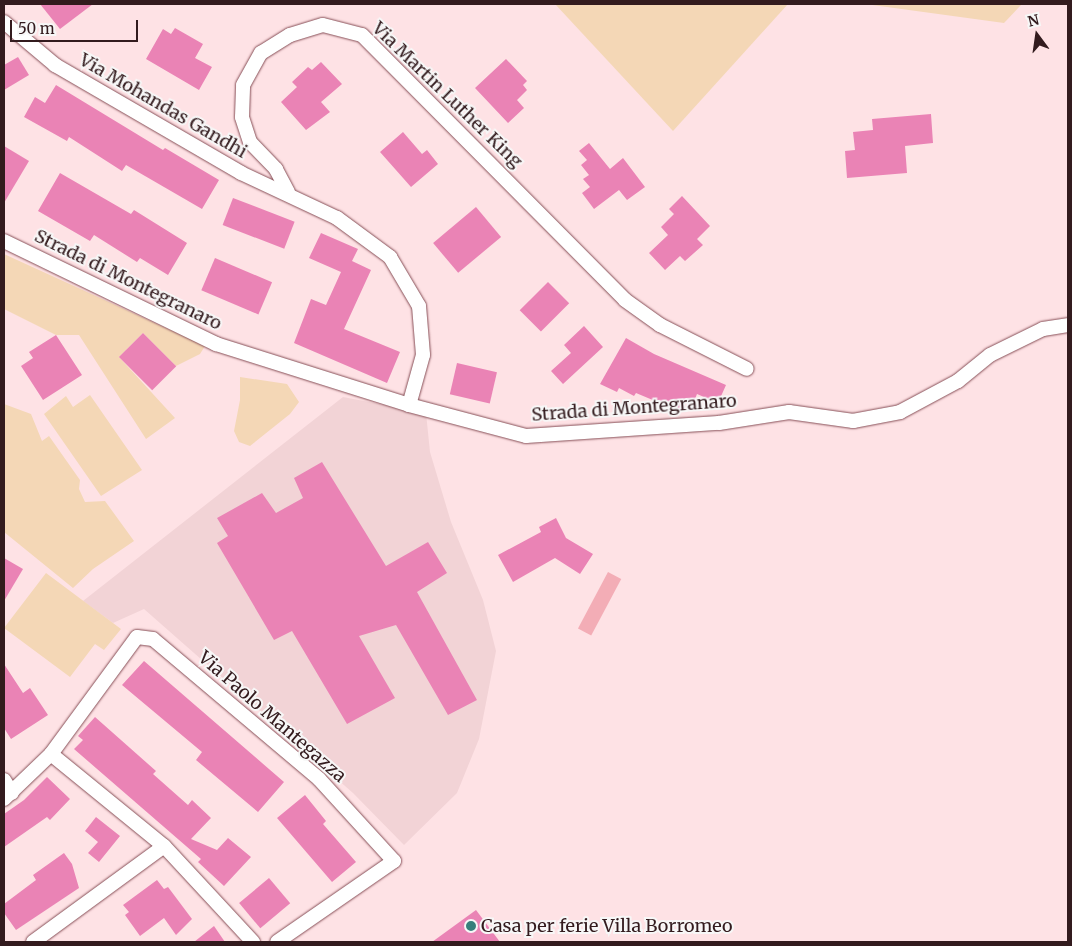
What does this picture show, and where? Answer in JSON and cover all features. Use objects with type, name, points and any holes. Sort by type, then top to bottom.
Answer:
[{"type":"street","name":"Via Mohandas Gandhi","points":[[4,22],[55,65],[241,173],[288,192]]},
{"type":"street","name":"Via Martin Luther King","points":[[288,192],[276,169],[250,142],[242,117],[243,85],[261,53],[290,35],[323,25],[362,34],[625,300],[660,325],[747,369]]},
{"type":"street","points":[[288,192],[337,218],[390,257],[419,306],[423,355],[409,406]]},
{"type":"street","name":"Strada di Montegranaro","points":[[4,241],[216,344],[409,406],[526,436],[719,423],[789,412],[853,421],[900,412],[958,381],[990,355],[1043,329],[1068,325]]},
{"type":"street","name":"Via Paolo Mantegazza","points":[[51,754],[137,637],[153,639],[319,779],[394,861],[277,942]]},
{"type":"street","points":[[8,796],[51,754],[164,846],[253,942]]},
{"type":"street","points":[[4,780],[8,796]]},
{"type":"street","points":[[34,942],[164,846]]},
{"type":"shaded area","points":[[555,4],[788,4],[673,131]]},
{"type":"shaded area","points":[[865,4],[1022,4],[1004,23]]},
{"type":"shaded area","points":[[4,254],[205,346],[200,354],[176,366],[143,333],[119,357],[175,418],[146,439],[79,335],[56,335],[4,309]]},
{"type":"shaded area","points":[[240,377],[287,384],[299,402],[290,414],[250,446],[239,442],[234,431],[240,400]]},
{"type":"shaded area","points":[[90,395],[142,470],[101,496],[44,414],[66,396],[73,407]]},
{"type":"shaded area","points":[[343,397],[426,413],[430,452],[451,522],[483,600],[496,651],[479,739],[457,793],[404,845],[353,793],[144,609],[113,623],[83,601]]},
{"type":"shaded area","points":[[4,404],[31,414],[42,441],[49,436],[80,480],[79,489],[85,502],[105,501],[134,541],[93,569],[73,588],[4,532]]},
{"type":"shaded area","points":[[608,572],[621,579],[591,636],[578,629]]},
{"type":"shaded area","points":[[46,573],[121,629],[104,650],[95,644],[70,677],[4,628]]},
{"type":"building","points":[[40,4],[93,4],[60,29]]},
{"type":"building","points":[[175,28],[203,44],[195,58],[212,67],[199,90],[146,59],[163,29],[171,34]]},
{"type":"building","points":[[18,57],[29,75],[4,90],[4,65]]},
{"type":"building","points":[[506,59],[527,81],[523,85],[527,90],[517,100],[524,108],[508,123],[475,88]]},
{"type":"building","points":[[321,62],[342,84],[321,102],[330,112],[306,130],[281,102],[297,87],[292,82],[308,67],[312,70]]},
{"type":"building","points":[[56,85],[163,150],[165,148],[219,180],[202,209],[126,165],[122,171],[69,137],[67,141],[24,117],[35,97],[45,103]]},
{"type":"building","points":[[931,114],[933,143],[905,146],[907,173],[847,178],[845,151],[855,150],[853,132],[873,130],[872,119]]},
{"type":"building","points":[[403,132],[422,154],[427,150],[438,164],[411,187],[380,152]]},
{"type":"building","points":[[589,143],[610,169],[623,158],[645,187],[627,200],[619,190],[594,209],[582,193],[590,187],[583,179],[589,175],[581,165],[587,160],[579,151]]},
{"type":"building","points":[[4,146],[29,161],[4,203]]},
{"type":"building","points":[[60,173],[131,214],[134,210],[187,243],[168,275],[140,258],[137,262],[94,235],[90,241],[38,211]]},
{"type":"building","points":[[682,196],[710,226],[697,239],[703,245],[685,261],[680,256],[665,270],[649,253],[668,235],[661,227],[674,214],[669,209]]},
{"type":"building","points":[[233,198],[295,222],[284,249],[223,225]]},
{"type":"building","points":[[476,207],[501,237],[458,273],[433,243]]},
{"type":"building","points":[[321,233],[358,249],[352,261],[371,270],[344,329],[400,352],[387,383],[294,343],[311,299],[326,305],[341,272],[309,258]]},
{"type":"building","points":[[215,258],[272,282],[258,314],[201,290]]},
{"type":"building","points":[[548,282],[569,303],[541,331],[520,310]]},
{"type":"building","points":[[584,326],[603,347],[563,384],[551,371],[571,353],[564,345]]},
{"type":"building","points":[[143,333],[176,366],[152,390],[119,357]]},
{"type":"building","points":[[56,335],[82,375],[43,400],[21,366],[33,358],[29,352]]},
{"type":"building","points":[[626,338],[654,354],[726,385],[718,403],[697,394],[693,404],[684,400],[679,411],[636,393],[634,396],[619,388],[617,392],[600,384]]},
{"type":"building","points":[[457,363],[497,372],[490,403],[450,394]]},
{"type":"building","points":[[322,462],[386,566],[428,542],[447,573],[417,592],[477,700],[448,715],[396,625],[359,636],[395,698],[347,724],[292,631],[274,640],[217,543],[228,536],[217,518],[262,493],[276,513],[303,498],[294,478]]},
{"type":"building","points":[[556,518],[566,538],[593,554],[580,574],[555,558],[513,582],[498,555],[541,532],[539,527]]},
{"type":"building","points":[[4,558],[23,569],[4,601]]},
{"type":"building","points":[[144,661],[284,782],[258,812],[196,760],[202,752],[122,685]]},
{"type":"building","points":[[4,664],[23,693],[30,688],[48,715],[11,739],[4,728]]},
{"type":"building","points":[[95,717],[156,771],[153,774],[188,805],[192,800],[211,818],[191,839],[217,850],[228,838],[251,857],[224,886],[198,862],[201,859],[74,749],[83,740],[78,736]]},
{"type":"building","points":[[47,777],[70,799],[50,820],[47,817],[4,847],[4,814],[24,800]]},
{"type":"building","points":[[305,795],[326,821],[323,824],[356,862],[332,882],[277,818]]},
{"type":"building","points":[[96,817],[120,836],[99,862],[88,853],[98,842],[85,831]]},
{"type":"building","points":[[64,853],[72,864],[79,888],[16,930],[4,913],[4,904],[36,880],[33,875]]},
{"type":"building","points":[[269,878],[290,903],[260,928],[239,903]]},
{"type":"building","points":[[157,880],[164,889],[168,887],[192,919],[176,935],[164,918],[140,936],[125,915],[129,912],[123,905]]},
{"type":"building","name":"Casa per ferie Villa Borromeo","points":[[476,910],[500,942],[432,942]]},
{"type":"building","points":[[214,926],[225,942],[194,942]]},
{"type":"place","name":"Casa per ferie Villa Borromeo","points":[[471,926]]}]
